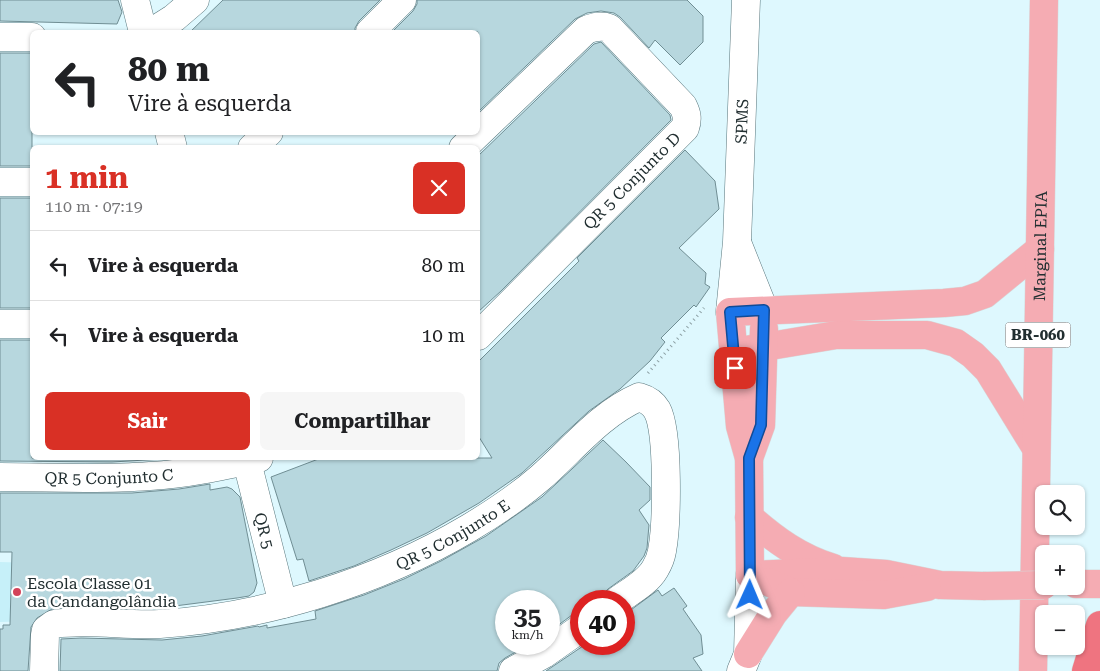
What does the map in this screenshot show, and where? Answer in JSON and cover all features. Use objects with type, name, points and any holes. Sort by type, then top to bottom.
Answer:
[{"type":"highway","points":[[1086,671],[1100,625]]},
{"type":"main road","name":"Marginal EPIA","points":[[1033,671],[1044,0]]},
{"type":"main road","points":[[750,575],[749,458],[740,426],[734,352],[717,309],[764,310],[965,301],[985,294],[1040,249]]},
{"type":"main road","points":[[749,458],[761,425],[764,310]]},
{"type":"main road","points":[[734,352],[836,335],[927,335],[956,343],[973,355],[988,370],[1036,448]]},
{"type":"main road","points":[[763,392],[775,363],[801,341]]},
{"type":"main road","points":[[749,517],[773,538],[788,547],[814,562],[842,571]]},
{"type":"main road","points":[[750,575],[842,571],[886,574],[940,585],[1035,585]]},
{"type":"main road","points":[[750,575],[791,592],[884,596],[940,585]]},
{"type":"main road","points":[[1085,584],[1100,584]]},
{"type":"main road","points":[[744,662],[772,614],[791,592]]},
{"type":"street","points":[[134,0],[142,30]]},
{"type":"street","points":[[155,30],[174,18],[195,0]]},
{"type":"street","points":[[372,30],[402,0]]},
{"type":"street","name":"SPMS","points":[[717,309],[737,242],[746,0]]},
{"type":"street","name":"QR 5 Conjunto D","points":[[480,132],[586,30],[603,26],[609,28],[683,106],[687,114],[685,128],[480,334]]},
{"type":"street","points":[[0,37],[30,37]]},
{"type":"street","points":[[255,145],[266,135]]},
{"type":"street","name":"QR 5 Conjunto D","points":[[466,145],[477,135]]},
{"type":"street","points":[[0,182],[30,182]]},
{"type":"street","name":"SPMS","points":[[737,242],[764,310]]},
{"type":"street","points":[[0,324],[30,324]]},
{"type":"street","points":[[627,402],[639,397],[648,400],[656,410],[661,424],[665,456],[662,553],[649,577],[632,590]]},
{"type":"street","name":"QR 5 Conjunto E","points":[[44,671],[44,635],[46,630],[54,624],[158,624],[232,615],[283,604],[374,576],[468,528],[518,496],[613,410],[627,402]]},
{"type":"street","name":"QR 5 Conjunto C","points":[[0,477],[109,478],[151,476],[191,472],[242,460]]},
{"type":"street","name":"QR 5","points":[[251,460],[283,604]]},
{"type":"street","points":[[744,662],[750,575]]},
{"type":"street","points":[[513,671],[550,650],[570,636]]},
{"type":"path","points":[[627,402],[643,379],[717,309]]},
{"type":"shaded area","name":"Escola Classe 01 da Candangolândia","points":[[0,562],[34,563],[35,621],[0,622]]},
{"type":"building","points":[[0,0],[118,0],[122,12],[117,24],[0,21]]},
{"type":"building","points":[[223,0],[380,0],[359,21],[355,30],[192,30]]},
{"type":"building","points":[[417,0],[687,0],[703,16],[703,42],[680,65],[655,40],[649,48],[614,13],[601,11],[587,13],[575,19],[480,110],[480,30],[394,30],[413,11]]},
{"type":"building","points":[[601,42],[670,115],[671,120],[480,310],[480,154],[594,44]]},
{"type":"building","points":[[0,53],[30,53],[30,135],[32,135],[32,145],[30,145],[30,166],[0,166]]},
{"type":"building","points":[[685,150],[715,181],[719,209],[679,248],[706,273],[705,284],[710,287],[696,307],[694,305],[661,338],[665,342],[650,361],[620,389],[589,411],[522,473],[479,503],[427,533],[391,550],[354,566],[309,581],[303,559],[297,560],[271,477],[316,460],[480,460],[480,458],[492,458],[480,439],[480,360],[579,261],[577,258]]},
{"type":"building","points":[[0,198],[30,198],[30,308],[0,308]]},
{"type":"building","points":[[0,340],[30,340],[30,460],[146,460],[112,462],[0,461]]},
{"type":"building","points":[[603,440],[650,487],[650,500],[639,510],[649,525],[647,548],[644,556],[633,571],[607,590],[570,590],[570,616],[560,624],[560,590],[495,590],[495,655],[510,655],[499,663],[497,671],[60,671],[61,639],[162,640],[202,636],[258,626],[267,625],[267,628],[316,619],[315,611],[364,595],[404,579],[441,561],[486,536],[542,497]]},
{"type":"building","points":[[210,484],[210,490],[227,487],[240,497],[257,583],[254,592],[249,596],[159,608],[80,607],[52,609],[37,618],[31,627],[28,671],[0,671],[0,629],[3,629],[3,625],[10,625],[12,552],[0,552],[0,493],[132,493]]},
{"type":"building","points":[[674,588],[687,606],[683,609],[701,635],[703,654],[693,658],[702,671],[546,671],[570,655],[635,655],[635,607],[658,590],[662,596]]},
{"type":"place","name":"Escola Classe 01 da Candangolândia","points":[[17,592]]},
{"type":"route","points":[[735,368],[730,312],[764,310],[761,425],[749,458],[750,595]]}]
